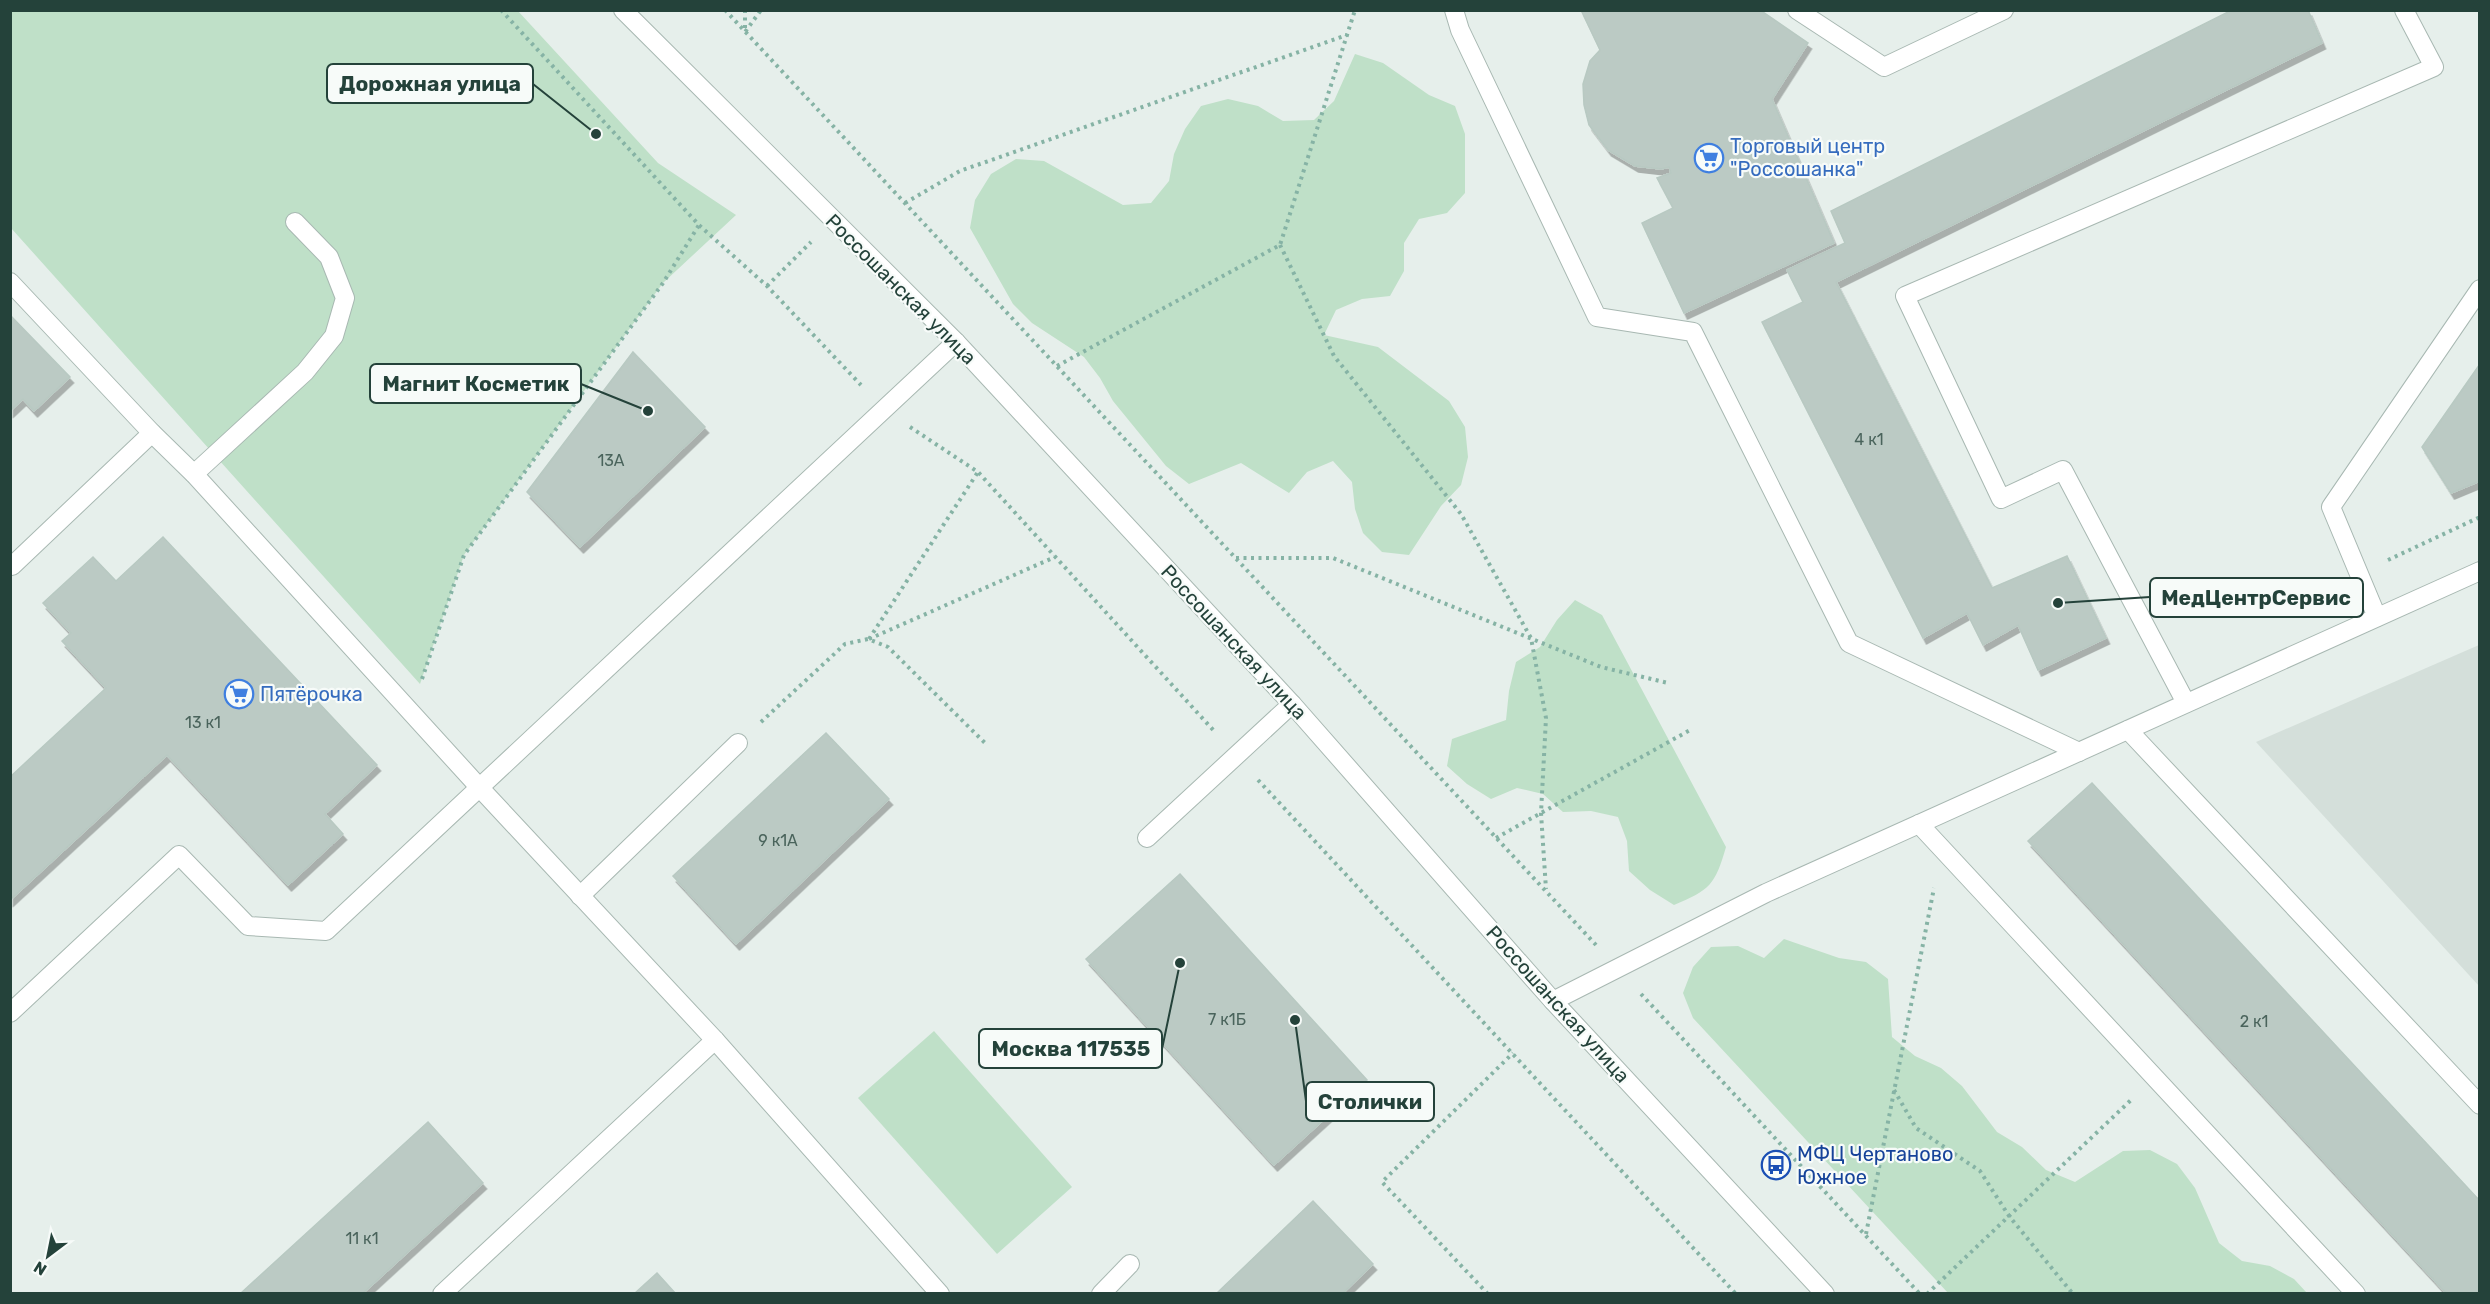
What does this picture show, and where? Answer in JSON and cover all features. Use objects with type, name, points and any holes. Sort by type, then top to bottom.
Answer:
[{"type":"street","name":"Россошанская улица","points":[[623,10],[956,342],[1292,704],[1553,1001],[1825,1293]]},
{"type":"street","points":[[1454,10],[1460,30],[1597,317],[1693,332],[1849,643],[2079,752]]},
{"type":"street","points":[[1797,10],[1884,67],[2004,10]]},
{"type":"street","points":[[2186,703],[2063,470],[2001,499],[1905,296],[2434,67],[2404,10]]},
{"type":"street","points":[[194,474],[305,372],[333,336],[345,298],[329,257],[295,222]]},
{"type":"street","points":[[10,282],[152,433],[194,474],[411,714],[715,1040],[940,1293]]},
{"type":"street","points":[[2377,617],[2331,507],[2480,289]]},
{"type":"street","points":[[10,1012],[179,855],[248,926],[326,931],[956,342]]},
{"type":"street","points":[[12,566],[152,433]]},
{"type":"street","points":[[1553,1001],[1766,893],[2480,571]]},
{"type":"street","points":[[1147,838],[1292,704]]},
{"type":"street","points":[[2128,730],[2480,1105]]},
{"type":"street","points":[[580,896],[738,743]]},
{"type":"street","points":[[1919,824],[2356,1293]]},
{"type":"street","points":[[442,1293],[715,1040]]},
{"type":"street","points":[[1101,1293],[1130,1264]]},
{"type":"path","points":[[501,10],[699,225],[767,286],[885,410],[978,472],[1236,756],[1736,1293]]},
{"type":"path","points":[[725,10],[1598,947]]},
{"type":"path","points":[[745,10],[745,32]]},
{"type":"path","points":[[745,32],[760,10]]},
{"type":"path","points":[[1355,10],[1280,245],[1334,356],[1461,514],[1531,638],[1546,718],[1540,813],[1546,891]]},
{"type":"path","points":[[905,203],[960,171],[1347,35]]},
{"type":"path","points":[[411,714],[464,555],[663,283],[699,225]]},
{"type":"path","points":[[767,286],[813,241]]},
{"type":"path","points":[[1057,366],[1280,245]]},
{"type":"path","points":[[868,639],[978,472]]},
{"type":"path","points":[[2359,574],[2480,517]]},
{"type":"path","points":[[738,743],[845,644],[868,639],[1055,557]]},
{"type":"path","points":[[1236,558],[1334,558],[1601,667],[1668,684]]},
{"type":"path","points":[[868,639],[888,647],[986,744]]},
{"type":"path","points":[[1496,838],[1692,729]]},
{"type":"path","points":[[1866,1234],[1942,849]]},
{"type":"path","points":[[1638,991],[1920,1293]]},
{"type":"path","points":[[1488,1293],[1382,1182],[1513,1053]]},
{"type":"path","points":[[1927,1293],[2155,1077]]},
{"type":"path","points":[[1894,1089],[1916,1128],[1980,1171],[2009,1216],[2073,1293]]},
{"type":"shaded area","points":[[2479,645],[2479,986],[2256,742]]},
{"type":"green space","points":[[10,11],[518,11],[658,163],[736,215],[663,283],[464,555],[420,684],[11,228]]},
{"type":"green space","points":[[1355,54],[1383,63],[1429,95],[1455,106],[1465,134],[1465,193],[1447,213],[1419,219],[1404,243],[1404,271],[1390,296],[1362,299],[1336,310],[1324,335],[1378,347],[1449,401],[1465,427],[1468,457],[1461,485],[1441,506],[1409,555],[1382,552],[1363,533],[1355,509],[1352,482],[1333,461],[1307,472],[1289,493],[1241,463],[1189,484],[1166,466],[1113,401],[1100,378],[1084,357],[1032,323],[1013,304],[970,228],[975,200],[991,174],[1016,159],[1044,161],[1123,205],[1151,203],[1169,181],[1174,154],[1185,129],[1201,106],[1228,99],[1258,106],[1283,121],[1314,120],[1334,101]]},
{"type":"green space","points":[[1575,600],[1602,615],[1726,847],[1718,870],[1709,885],[1696,895],[1674,905],[1650,890],[1629,871],[1627,841],[1618,817],[1591,811],[1563,812],[1543,794],[1517,788],[1491,799],[1467,784],[1447,766],[1452,739],[1506,720],[1509,691],[1516,662],[1540,647],[1557,620]]},
{"type":"green space","points":[[1784,939],[1839,958],[1866,962],[1888,979],[1892,1037],[1915,1056],[1941,1068],[1962,1086],[1997,1132],[2022,1147],[2046,1170],[2075,1182],[2123,1151],[2150,1150],[2177,1164],[2195,1188],[2219,1243],[2242,1261],[2270,1266],[2294,1279],[2307,1293],[1948,1293],[1693,1018],[1683,993],[1693,967],[1711,947],[1738,946],[1764,958]]},
{"type":"green space","points":[[934,1031],[1072,1187],[997,1254],[858,1098]]},
{"type":"building","name":"Торговый центр \"Россошанка\"","points":[[1581,10],[1760,10],[1808,43],[1772,99],[1834,243],[1684,313],[1642,223],[1673,208],[1657,178],[1671,173],[1669,167],[1661,169],[1635,166],[1608,150],[1589,125],[1584,105],[1583,84],[1590,61],[1600,50]]},
{"type":"building","points":[[2232,10],[2308,10],[2322,43],[1836,282],[1992,588],[2067,556],[2106,638],[2038,670],[2018,625],[1983,645],[1967,613],[1923,638],[1762,322],[1803,302],[1787,270],[1845,243],[1831,211]]},
{"type":"building","points":[[10,315],[70,377],[34,411],[23,399],[10,411]]},
{"type":"building","points":[[633,352],[705,427],[580,547],[527,492]]},
{"type":"building","points":[[2480,364],[2480,481],[2451,493],[2422,447]]},
{"type":"building","points":[[163,537],[377,765],[325,814],[343,834],[288,885],[167,755],[10,900],[10,777],[106,688],[62,641],[71,633],[43,603],[93,557],[116,581]]},
{"type":"building","points":[[826,733],[889,799],[736,944],[673,876]]},
{"type":"building","points":[[2092,783],[2480,1201],[2480,1294],[2447,1294],[2028,841]]},
{"type":"building","points":[[1180,874],[1367,1080],[1274,1165],[1086,959]]},
{"type":"building","points":[[428,1122],[483,1183],[362,1294],[240,1294]]},
{"type":"building","points":[[1313,1201],[1373,1264],[1342,1294],[1216,1294]]},
{"type":"building","points":[[657,1273],[676,1294],[634,1294]]},
{"type":"place","name":"Дорожная улица","points":[[596,134]]},
{"type":"place","name":"Торговый центр \"Россошанка\"","points":[[1709,158]]},
{"type":"place","name":"Магнит Косметик","points":[[648,411]]},
{"type":"place","name":"МедЦентрСервис","points":[[2058,603]]},
{"type":"place","name":"Пятёрочка","points":[[239,694]]},
{"type":"place","name":"Москва 117535","points":[[1180,963]]},
{"type":"place","name":"Столички","points":[[1295,1020]]},
{"type":"place","name":"МФЦ Чертаново Южное","points":[[1776,1165]]}]
